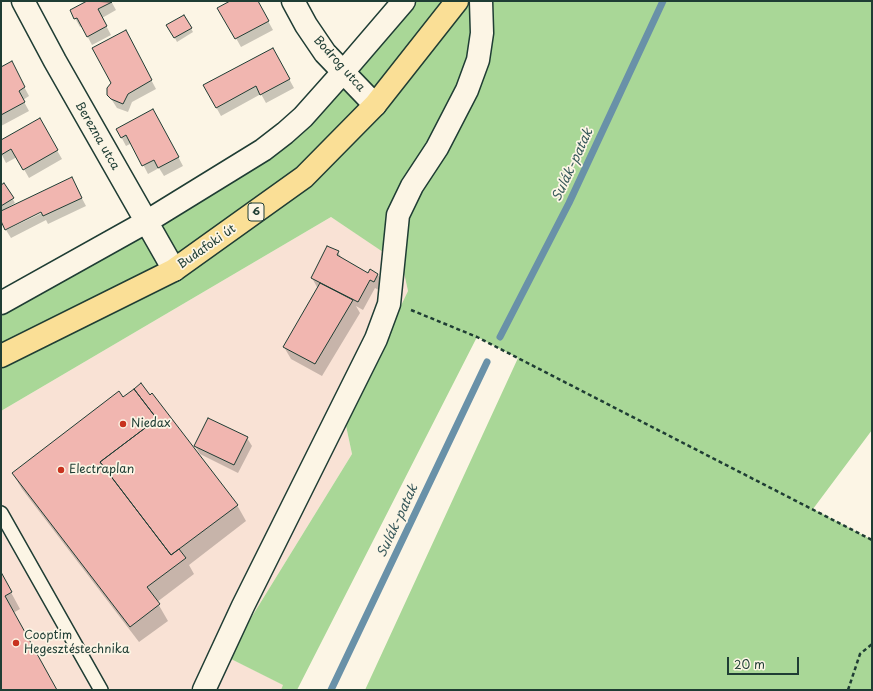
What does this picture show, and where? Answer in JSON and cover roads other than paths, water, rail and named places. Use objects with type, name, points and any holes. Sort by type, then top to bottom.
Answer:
[{"type":"main road","name":"Budafoki út","points":[[1,356],[174,270],[304,177],[376,105],[457,1]]},
{"type":"street","name":"Berezna utca","points":[[23,1],[55,61],[174,270]]},
{"type":"street","name":"Bodrog utca","points":[[293,1],[306,25],[325,53],[376,105]]},
{"type":"street","points":[[1,303],[146,222],[263,150],[303,117],[404,1]]},
{"type":"street","points":[[204,690],[243,606],[376,339],[389,304],[398,215],[412,186],[437,148],[467,90],[478,60],[482,33],[481,1]]},
{"type":"lane","points":[[1,513],[101,690]]},
{"type":"waterway","name":"Sulák-patak","points":[[500,337],[569,203],[663,1]]},
{"type":"waterway","name":"Sulák-patak","points":[[331,690],[487,362]]},
{"type":"place","name":"Niedax","points":[[123,424]]},
{"type":"place","name":"Electraplan","points":[[61,470]]},
{"type":"place","name":"Cooptim Hegesztéstechnika","points":[[16,643]]}]
